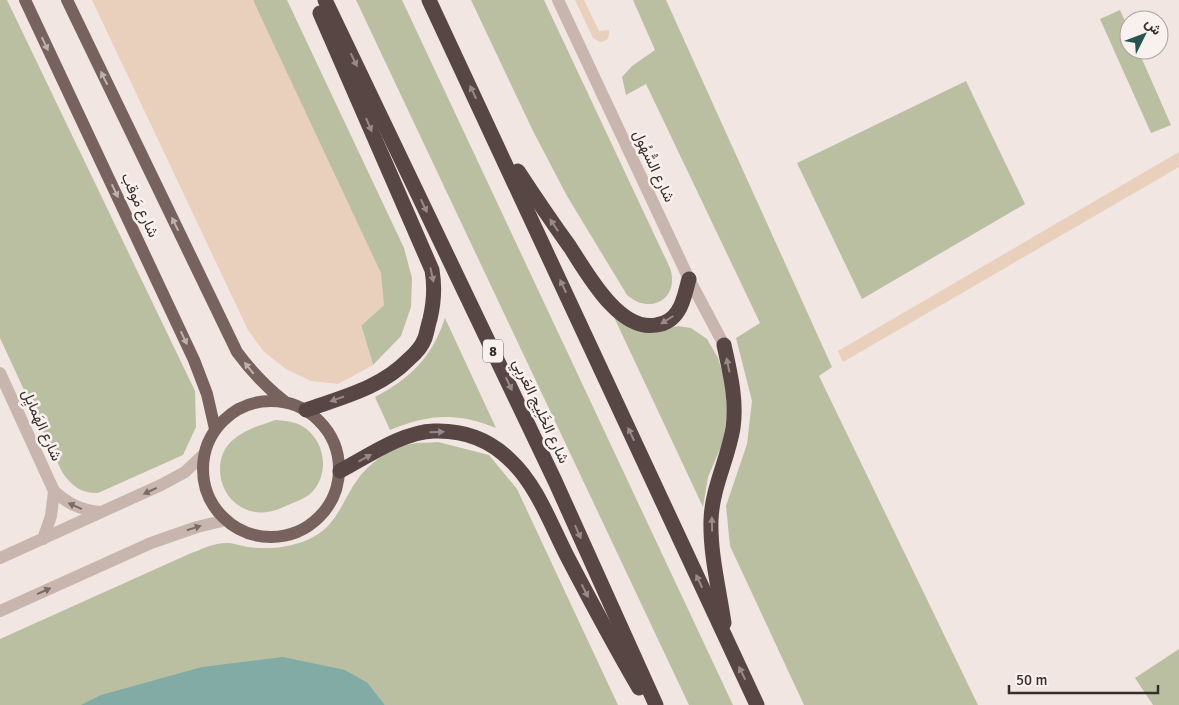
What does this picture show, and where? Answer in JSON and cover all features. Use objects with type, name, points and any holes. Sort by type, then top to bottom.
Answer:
[{"type":"highway","points":[[306,410],[367,388],[384,380],[402,366],[425,339],[432,309],[434,287],[432,270],[315,0]]},
{"type":"highway","name":"شارع الخَلِيج العَربِي","points":[[325,0],[555,481],[656,705]]},
{"type":"highway","points":[[429,0],[758,705]]},
{"type":"highway","points":[[494,136],[605,297],[623,316],[633,322],[646,326],[654,326],[666,322],[680,308],[689,278]]},
{"type":"highway","points":[[724,344],[734,403],[733,428],[713,502],[711,520],[712,547],[727,642]]},
{"type":"highway","points":[[340,472],[390,444],[432,431],[471,435],[497,449],[511,460],[532,488],[593,607],[648,705]]},
{"type":"main road","name":"شارع مَوقب","points":[[24,0],[191,352],[203,382],[215,429]]},
{"type":"main road","name":"شارع مَوقب","points":[[67,0],[237,352],[266,387],[284,402]]},
{"type":"main road","points":[[265,400],[284,402],[306,410],[320,421],[331,436],[338,453],[340,472],[337,491],[328,508],[315,522],[298,532],[280,537],[261,537],[242,531],[226,520],[214,506],[206,490],[203,472],[204,454],[208,441],[215,429],[229,415],[246,405],[265,400]]},
{"type":"street","name":"شارع السُّهُول","points":[[558,0],[689,278],[724,344]]},
{"type":"street","name":"شارع الهَمايِل","points":[[0,373],[54,491],[75,507],[87,511],[100,512]]},
{"type":"street","points":[[0,558],[162,485],[196,464],[204,454]]},
{"type":"street","points":[[43,539],[51,516],[54,491]]},
{"type":"street","points":[[0,611],[151,543],[197,527],[226,520]]},
{"type":"green space","points":[[0,0],[7,0],[195,391],[196,427],[183,455],[98,493],[86,492],[77,488],[62,472],[0,338]]},
{"type":"green space","points":[[253,0],[287,0],[404,248],[412,278],[411,307],[401,336],[373,365],[361,325],[384,305]]},
{"type":"green space","points":[[356,0],[402,0],[733,705],[689,705]]},
{"type":"green space","points":[[471,0],[544,0],[670,268],[671,288],[661,301],[654,304],[645,304],[627,295],[567,196],[533,131]]},
{"type":"green space","points":[[633,0],[666,0],[832,367],[819,376],[978,705],[804,705],[730,546],[726,506],[747,444],[752,401],[736,338],[760,323],[646,84],[626,95],[622,77],[632,66],[655,50]]},
{"type":"green space","points":[[1119,10],[1119,60],[1142,60],[1171,125],[1151,133],[1100,19]]},
{"type":"green space","points":[[966,81],[1025,204],[862,299],[797,163]]},
{"type":"green space","points":[[613,315],[665,329],[678,326],[691,328],[707,339],[718,358],[725,382],[727,414],[723,442],[708,477],[703,507]]},
{"type":"green space","points":[[445,318],[496,428],[469,419],[443,417],[417,421],[390,430],[375,397],[410,374],[419,365],[434,344]]},
{"type":"green space","points":[[276,420],[292,422],[310,432],[321,449],[323,469],[321,478],[309,495],[302,499],[270,512],[253,512],[233,501],[222,484],[220,465],[222,455],[234,439],[254,428]]},
{"type":"green space","points":[[438,442],[489,455],[517,489],[618,705],[385,705],[368,683],[177,705],[0,705],[0,639],[209,546],[230,543],[248,547],[274,548],[308,540],[323,531],[335,518],[358,479],[375,462],[396,448],[418,443]]},
{"type":"green space","points":[[1179,649],[1179,705],[1153,705],[1135,678]]},
{"type":"sand","points":[[92,0],[253,0],[381,273],[384,305],[361,326],[373,365],[338,384],[311,381],[286,369],[263,351],[248,330]]},
{"type":"sand","points":[[575,0],[584,0],[599,31],[609,30],[606,40],[600,42],[593,38]]},
{"type":"sand","points":[[1179,152],[1179,167],[843,362],[838,351]]},
{"type":"water","points":[[283,657],[345,670],[368,683],[385,705],[81,705],[101,695],[202,667]]}]
